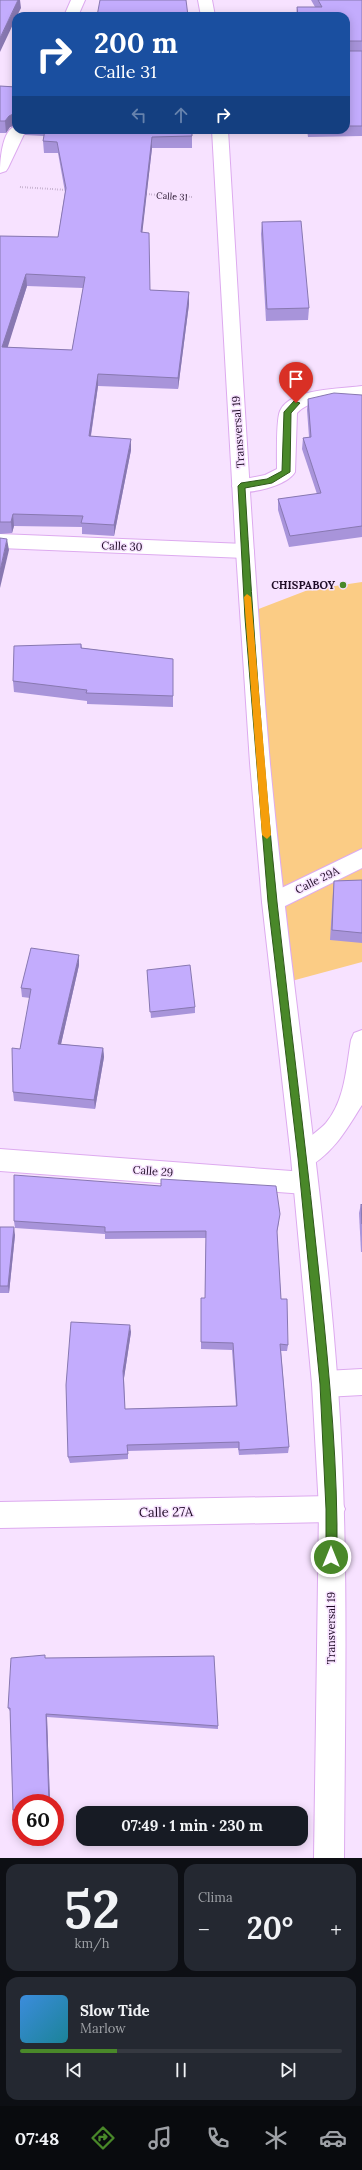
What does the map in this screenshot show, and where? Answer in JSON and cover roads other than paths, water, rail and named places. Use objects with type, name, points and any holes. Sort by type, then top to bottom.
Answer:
[{"type":"main road","points":[[73,12],[78,0]]},
{"type":"main road","points":[[205,0],[207,12]]},
{"type":"main road","points":[[0,168],[16,134]]},
{"type":"main road","name":"Transversal 19","points":[[223,135],[225,199],[244,551],[273,902],[303,1158],[325,1384],[332,1509],[329,1858]]},
{"type":"main road","points":[[241,486],[269,481],[286,472],[288,412],[296,403],[312,398],[362,392]]},
{"type":"main road","name":"Calle 30","points":[[0,541],[244,551]]},
{"type":"main road","name":"Calle 29A","points":[[273,902],[362,858]]},
{"type":"main road","points":[[303,1158],[334,1130],[352,1100],[362,1040]]},
{"type":"main road","name":"Calle 29","points":[[0,1160],[305,1183]]},
{"type":"main road","points":[[325,1384],[362,1382]]},
{"type":"main road","name":"Calle 27A","points":[[0,1515],[332,1509]]},
{"type":"place","name":"CHISPABOY","points":[[343,585]]}]
